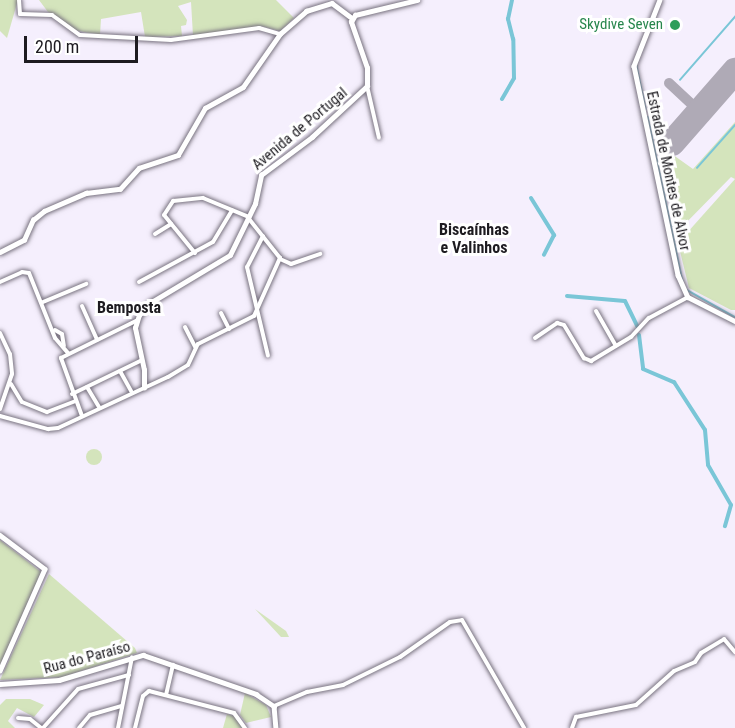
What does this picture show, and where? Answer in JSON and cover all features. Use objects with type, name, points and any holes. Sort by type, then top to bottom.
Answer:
[{"type":"street","points":[[19,0],[20,14],[48,14],[80,35],[171,40],[259,28],[280,34]]},
{"type":"street","points":[[352,18],[370,9],[417,0]]},
{"type":"street","points":[[0,252],[24,240],[33,220],[44,211],[86,193],[120,189],[140,168],[178,155],[201,113],[243,87],[280,34],[306,10],[332,1],[352,18],[367,69],[367,86],[379,138]]},
{"type":"street","name":"Estrada de Montes de Alvor","points":[[661,1],[634,66],[678,275],[688,297]]},
{"type":"street","name":"Avenida de Portugal","points":[[136,321],[150,303],[226,259],[249,218],[261,175],[312,137],[367,86]]},
{"type":"street","points":[[195,253],[171,224],[164,210],[183,198],[203,198],[249,218],[287,265],[320,254]]},
{"type":"street","points":[[139,282],[195,253],[217,238],[232,210]]},
{"type":"street","points":[[155,234],[171,224]]},
{"type":"street","points":[[263,236],[247,267],[268,356]]},
{"type":"street","points":[[0,416],[52,429],[131,391],[144,388],[188,365],[195,347],[229,329],[257,310],[280,258]]},
{"type":"street","points":[[0,282],[26,271],[55,330],[62,334],[68,353]]},
{"type":"street","points":[[43,302],[86,284]]},
{"type":"street","points":[[535,338],[560,323],[567,328],[587,360],[632,337],[649,318],[688,297],[735,321]]},
{"type":"street","points":[[82,306],[97,340]]},
{"type":"street","points":[[599,312],[616,346]]},
{"type":"street","points":[[221,314],[229,329]]},
{"type":"street","points":[[82,416],[60,360],[68,353],[136,321],[144,388]]},
{"type":"street","points":[[185,327],[195,347]]},
{"type":"street","points":[[0,333],[12,363],[11,384],[0,409]]},
{"type":"street","points":[[72,394],[142,360]]},
{"type":"street","points":[[120,371],[131,391]]},
{"type":"street","points":[[11,384],[22,402],[47,412],[75,402]]},
{"type":"street","points":[[87,387],[99,407]]},
{"type":"street","points":[[0,535],[45,569],[0,671]]},
{"type":"street","points":[[274,706],[370,672],[450,622],[462,620],[467,625],[478,652],[524,728]]},
{"type":"street","points":[[572,728],[576,717],[636,705],[674,671],[695,662],[701,653],[724,639],[735,652]]},
{"type":"street","name":"Rua do Paraíso","points":[[0,684],[59,680],[132,656],[143,655],[173,665]]},
{"type":"street","points":[[118,728],[132,656]]},
{"type":"street","points":[[166,695],[173,665],[256,694],[274,706]]},
{"type":"street","points":[[18,718],[30,718],[42,728],[80,688],[129,675]]},
{"type":"street","points":[[137,728],[146,693],[166,695],[234,712],[245,728]]},
{"type":"street","points":[[79,728],[90,715],[122,706]]},
{"type":"street","points":[[274,706],[276,728]]},
{"type":"green space","points":[[0,0],[18,0],[7,38],[0,31]]},
{"type":"green space","points":[[39,0],[276,0],[294,18],[280,31],[261,26],[193,36],[191,2],[178,6],[187,20],[186,25],[181,26],[182,36],[145,37],[141,12],[101,19],[100,35],[74,30],[48,12]]},
{"type":"green space","points":[[735,122],[735,179],[731,177],[679,230],[662,147],[693,169]]},
{"type":"green space","points":[[735,179],[735,310],[731,310],[689,288],[678,243]]},
{"type":"green space","points":[[94,449],[100,451],[102,457],[100,463],[94,465],[88,463],[86,457],[88,451]]},
{"type":"green space","points":[[0,540],[41,572],[0,667]]},
{"type":"green space","points":[[49,574],[135,648],[137,653],[62,677],[0,680]]},
{"type":"green space","points":[[255,609],[286,631],[289,637],[281,637]]},
{"type":"green space","points":[[245,693],[266,705],[271,717],[246,723],[240,715]]},
{"type":"green space","points":[[6,699],[30,699],[44,705],[34,717],[17,708],[8,721],[15,728],[0,728],[0,705]]},
{"type":"green space","points":[[227,714],[234,716],[243,728],[223,728]]},
{"type":"waterway","points":[[502,99],[514,78],[513,39],[508,19],[512,0]]},
{"type":"waterway","points":[[680,80],[735,17]]},
{"type":"waterway","points":[[637,66],[646,109]]},
{"type":"waterway","points":[[648,117],[683,281]]},
{"type":"waterway","points":[[697,168],[735,125]]},
{"type":"waterway","points":[[531,198],[554,235],[544,255]]},
{"type":"waterway","points":[[687,290],[735,317]]},
{"type":"waterway","points":[[567,296],[625,301],[637,326]]},
{"type":"waterway","points":[[639,335],[643,369],[674,382],[705,430],[708,465],[731,505],[725,526]]},
{"type":"taxiway","points":[[669,83],[696,108],[697,114]]},
{"type":"runway","points":[[672,143],[735,71]]},
{"type":"place","name":"Skydive Seven","points":[[675,25]]},
{"type":"district","name":"Biscaínhas e Valinhos","points":[[474,239]]},
{"type":"district","name":"Bemposta","points":[[129,308]]}]
